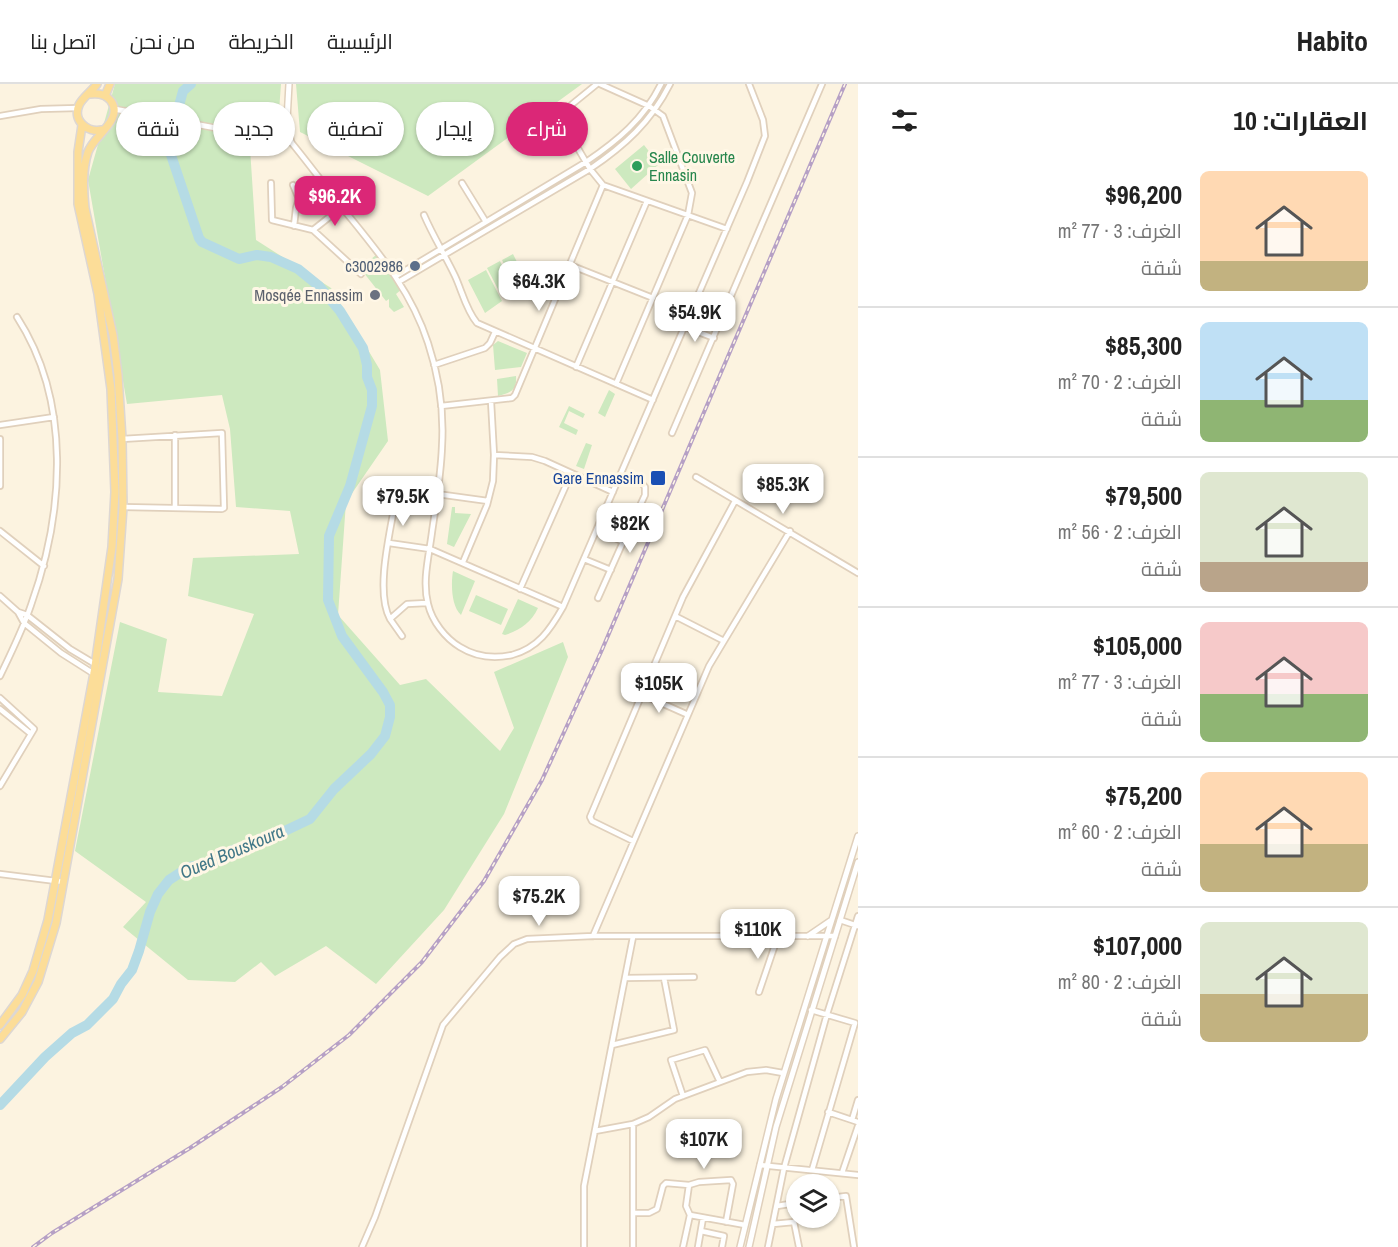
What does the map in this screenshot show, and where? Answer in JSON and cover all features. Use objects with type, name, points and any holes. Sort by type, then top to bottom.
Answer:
[{"type":"main road","points":[[0,1039],[22,1012],[38,982],[56,922],[60,881],[98,674],[112,547],[115,492],[114,433],[105,334],[78,204],[78,152],[82,125],[78,117],[78,108],[83,98],[90,94],[98,84]]},
{"type":"main road","points":[[105,96],[110,84]]},
{"type":"main road","points":[[90,94],[105,96],[110,100],[114,112],[110,124],[102,130],[88,153],[84,176],[84,199],[112,335],[122,439],[123,507],[118,579],[99,665]]},
{"type":"main road","points":[[82,125],[92,130],[102,130]]},
{"type":"main road","points":[[0,1025],[22,995],[33,971],[60,881]]},
{"type":"street","points":[[288,102],[289,84]]},
{"type":"street","points":[[575,102],[598,84],[656,110],[666,122],[692,193],[688,215],[616,384]]},
{"type":"street","points":[[396,276],[586,162],[614,142],[649,106],[661,84]]},
{"type":"street","points":[[400,281],[590,169],[626,142],[656,110],[670,84]]},
{"type":"street","points":[[295,147],[400,281],[423,328],[434,365],[441,406],[442,447],[426,580],[428,603],[437,625],[456,645],[480,656],[491,657],[519,653],[533,646],[552,627],[563,607],[765,136],[763,120],[749,84]]},
{"type":"street","points":[[672,433],[822,84]]},
{"type":"street","points":[[0,116],[41,109],[78,108]]},
{"type":"street","points":[[114,112],[213,126]]},
{"type":"street","points":[[582,156],[603,185],[727,229]]},
{"type":"street","points":[[271,183],[272,220],[313,230],[361,274]]},
{"type":"street","points":[[462,183],[486,222]]},
{"type":"street","points":[[293,185],[299,199],[294,226]]},
{"type":"street","points":[[441,406],[508,399],[515,395],[536,350],[603,185]]},
{"type":"street","points":[[576,367],[647,201]]},
{"type":"street","points":[[313,230],[342,207]]},
{"type":"street","points":[[424,215],[477,323],[653,400]]},
{"type":"street","points":[[570,265],[652,298]]},
{"type":"street","points":[[695,303],[723,316]]},
{"type":"street","points":[[0,676],[1,669],[24,623],[44,566],[55,510],[57,457],[54,417],[47,382],[27,331],[17,316]]},
{"type":"street","points":[[685,327],[714,338]]},
{"type":"street","points":[[434,365],[485,348],[490,344],[495,332]]},
{"type":"street","points":[[463,562],[488,501],[493,481],[491,401]]},
{"type":"street","points":[[0,425],[54,417]]},
{"type":"street","points":[[122,439],[222,433],[224,497],[222,509],[123,507]]},
{"type":"street","points":[[175,435],[175,508]]},
{"type":"street","points":[[0,439],[0,486]]},
{"type":"street","points":[[494,455],[532,458],[613,492]]},
{"type":"street","points":[[520,589],[571,474]]},
{"type":"street","points":[[696,477],[858,573]]},
{"type":"street","points":[[598,598],[645,495],[645,487],[640,481]]},
{"type":"street","points":[[402,636],[386,612],[383,585],[399,490],[488,501]]},
{"type":"street","points":[[633,841],[592,821],[590,817],[692,578],[735,501]]},
{"type":"street","points":[[597,529],[623,542]]},
{"type":"street","points":[[0,531],[44,566]]},
{"type":"street","points":[[593,936],[686,714],[709,666],[790,531]]},
{"type":"street","points":[[389,543],[430,549],[563,607]]},
{"type":"street","points":[[584,559],[611,570]]},
{"type":"street","points":[[0,596],[18,612],[24,623],[67,658],[98,674]]},
{"type":"street","points":[[390,619],[407,604],[428,603]]},
{"type":"street","points":[[18,612],[27,615],[70,649],[99,665]]},
{"type":"street","points":[[675,616],[723,641]]},
{"type":"street","points":[[641,694],[686,714]]},
{"type":"street","points":[[0,698],[34,728],[0,786]]},
{"type":"street","points":[[0,709],[31,734]]},
{"type":"street","points":[[740,1247],[783,1073],[858,836]]},
{"type":"street","points":[[749,1247],[776,1127],[858,864]]},
{"type":"street","points":[[0,874],[60,881]]},
{"type":"street","points":[[768,1247],[784,1168],[827,1014],[858,916]]},
{"type":"street","points":[[808,936],[832,920]]},
{"type":"street","points":[[840,920],[857,925]]},
{"type":"street","points":[[362,1247],[447,1018],[514,944],[527,939],[593,936],[835,936]]},
{"type":"street","points":[[759,992],[778,936]]},
{"type":"street","points":[[584,1247],[584,1186],[633,937]]},
{"type":"street","points":[[625,978],[694,977]]},
{"type":"street","points":[[612,1044],[674,1030],[664,978]]},
{"type":"street","points":[[811,1010],[857,1023],[812,1170]]},
{"type":"street","points":[[683,1096],[671,1060],[705,1050],[720,1082]]},
{"type":"street","points":[[595,1131],[633,1124],[683,1096],[758,1070],[783,1073]]},
{"type":"street","points":[[852,1120],[858,1100]]},
{"type":"street","points":[[828,1112],[858,1124],[842,1173]]},
{"type":"street","points":[[633,1124],[633,1247]]},
{"type":"street","points":[[760,1165],[858,1175]]},
{"type":"street","points":[[633,1213],[649,1213],[657,1209],[663,1186],[666,1183],[689,1185],[699,1182],[732,1181],[726,1222]]},
{"type":"street","points":[[683,1247],[690,1215],[686,1206],[689,1185]]},
{"type":"street","points":[[840,1197],[846,1196],[854,1247]]},
{"type":"street","points":[[777,1206],[786,1205]]},
{"type":"street","points":[[690,1215],[744,1226]]},
{"type":"street","points":[[698,1247],[703,1218]]},
{"type":"street","points":[[773,1224],[794,1222],[799,1247]]},
{"type":"street","points":[[701,1231],[724,1236],[722,1247]]},
{"type":"green space","points":[[115,84],[281,84],[280,102],[213,102],[213,156],[251,156],[256,240],[331,288],[380,370],[388,441],[346,502],[338,615],[400,685],[426,679],[500,751],[514,728],[494,672],[563,642],[568,657],[504,814],[444,910],[376,984],[326,946],[275,976],[261,962],[235,982],[188,980],[123,927],[146,902],[75,851],[120,622],[167,639],[158,692],[222,696],[254,614],[188,596],[193,558],[299,554],[290,511],[236,507],[230,429],[222,395],[127,404],[88,180]]},
{"type":"green space","points":[[296,84],[582,84],[557,102],[506,102],[506,139],[494,148],[494,102],[416,102],[416,156],[483,156],[428,196],[348,156],[404,156],[404,102],[307,102],[307,136],[300,132]]},
{"type":"green space","name":"Salle Couverte Ennasin","points":[[644,145],[659,164],[631,189],[615,169]]},
{"type":"green space","points":[[513,254],[521,270],[511,278],[502,260]]},
{"type":"green space","points":[[376,255],[402,289],[396,294],[404,307],[394,312],[389,307],[389,299],[386,301],[360,268]]},
{"type":"green space","points":[[500,261],[511,283],[499,291],[487,268]]},
{"type":"green space","points":[[486,270],[502,301],[485,313],[468,280]]},
{"type":"green space","points":[[498,341],[527,353],[521,367],[495,370],[493,345]]},
{"type":"green space","points":[[516,376],[513,390],[498,396],[497,379]]},
{"type":"green space","points":[[609,390],[615,394],[605,417],[598,413]]},
{"type":"green space","points":[[569,406],[585,414],[583,418],[569,411],[564,423],[578,430],[576,435],[559,427]]},
{"type":"green space","points":[[586,443],[592,445],[584,469],[576,466]]},
{"type":"green space","points":[[452,507],[455,507],[455,513],[471,514],[454,547],[447,544]]},
{"type":"green space","points":[[453,571],[475,581],[461,615],[455,606],[452,588]]},
{"type":"green space","points":[[476,595],[508,609],[501,625],[469,611]]},
{"type":"green space","points":[[518,599],[538,608],[532,618],[520,628],[505,635],[502,634]]},
{"type":"waterway","name":"Oued Bouskoura","points":[[0,1105],[45,1057],[72,1033],[87,1025],[113,999],[132,970],[150,912],[158,894],[169,880],[189,867],[212,863],[233,850],[272,837],[310,819],[334,789],[371,754],[385,736],[390,717],[390,705],[342,636],[328,600],[329,536],[350,486],[372,406],[372,390],[367,377],[363,348],[340,311],[319,286],[298,269],[271,257],[257,255],[239,259],[202,242],[199,238],[171,155],[177,113],[183,91],[191,84]]},
{"type":"railway","points":[[33,1247],[282,1087],[349,1035],[422,962],[484,881],[542,780],[601,652],[845,84]]},
{"type":"place","name":"Salle Couverte Ennasin","points":[[637,166]]},
{"type":"place","name":"c3002986","points":[[415,266]]},
{"type":"place","name":"Mosqée Ennassim","points":[[375,295]]},
{"type":"place","name":"Gare Ennassim","points":[[658,478]]}]
